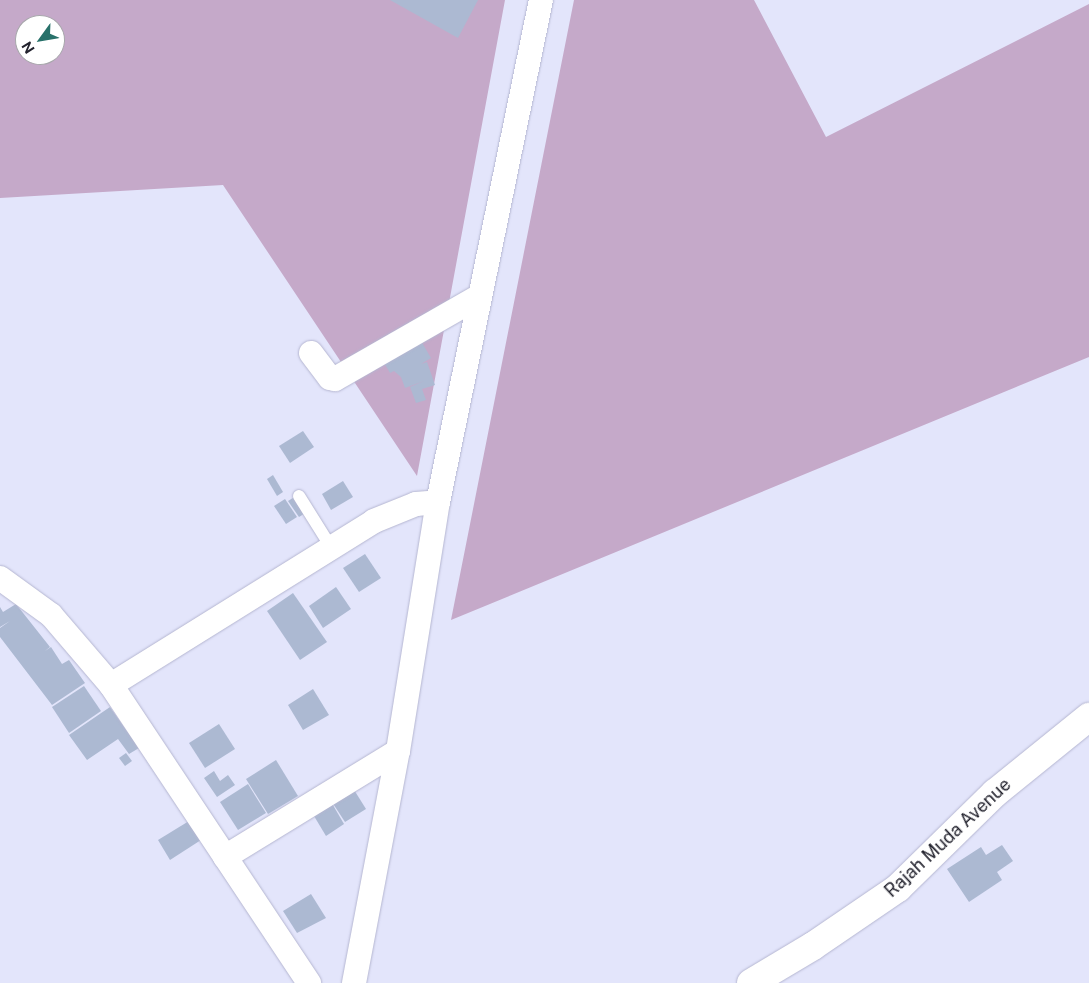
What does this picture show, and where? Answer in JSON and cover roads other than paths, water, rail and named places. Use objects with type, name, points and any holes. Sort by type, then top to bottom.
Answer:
[{"type":"street","points":[[354,983],[398,751],[438,502],[478,297],[541,0]]},
{"type":"street","points":[[311,353],[330,378],[335,380],[478,297]]},
{"type":"street","points":[[111,685],[331,547],[397,510],[438,502]]},
{"type":"street","points":[[0,578],[51,615],[111,685],[309,983]]},
{"type":"street","name":"Rajah Muda Avenue","points":[[751,983],[813,946],[898,888],[994,793],[1089,717]]},
{"type":"street","points":[[225,857],[398,751]]},
{"type":"lane","points":[[299,496],[331,547]]}]
